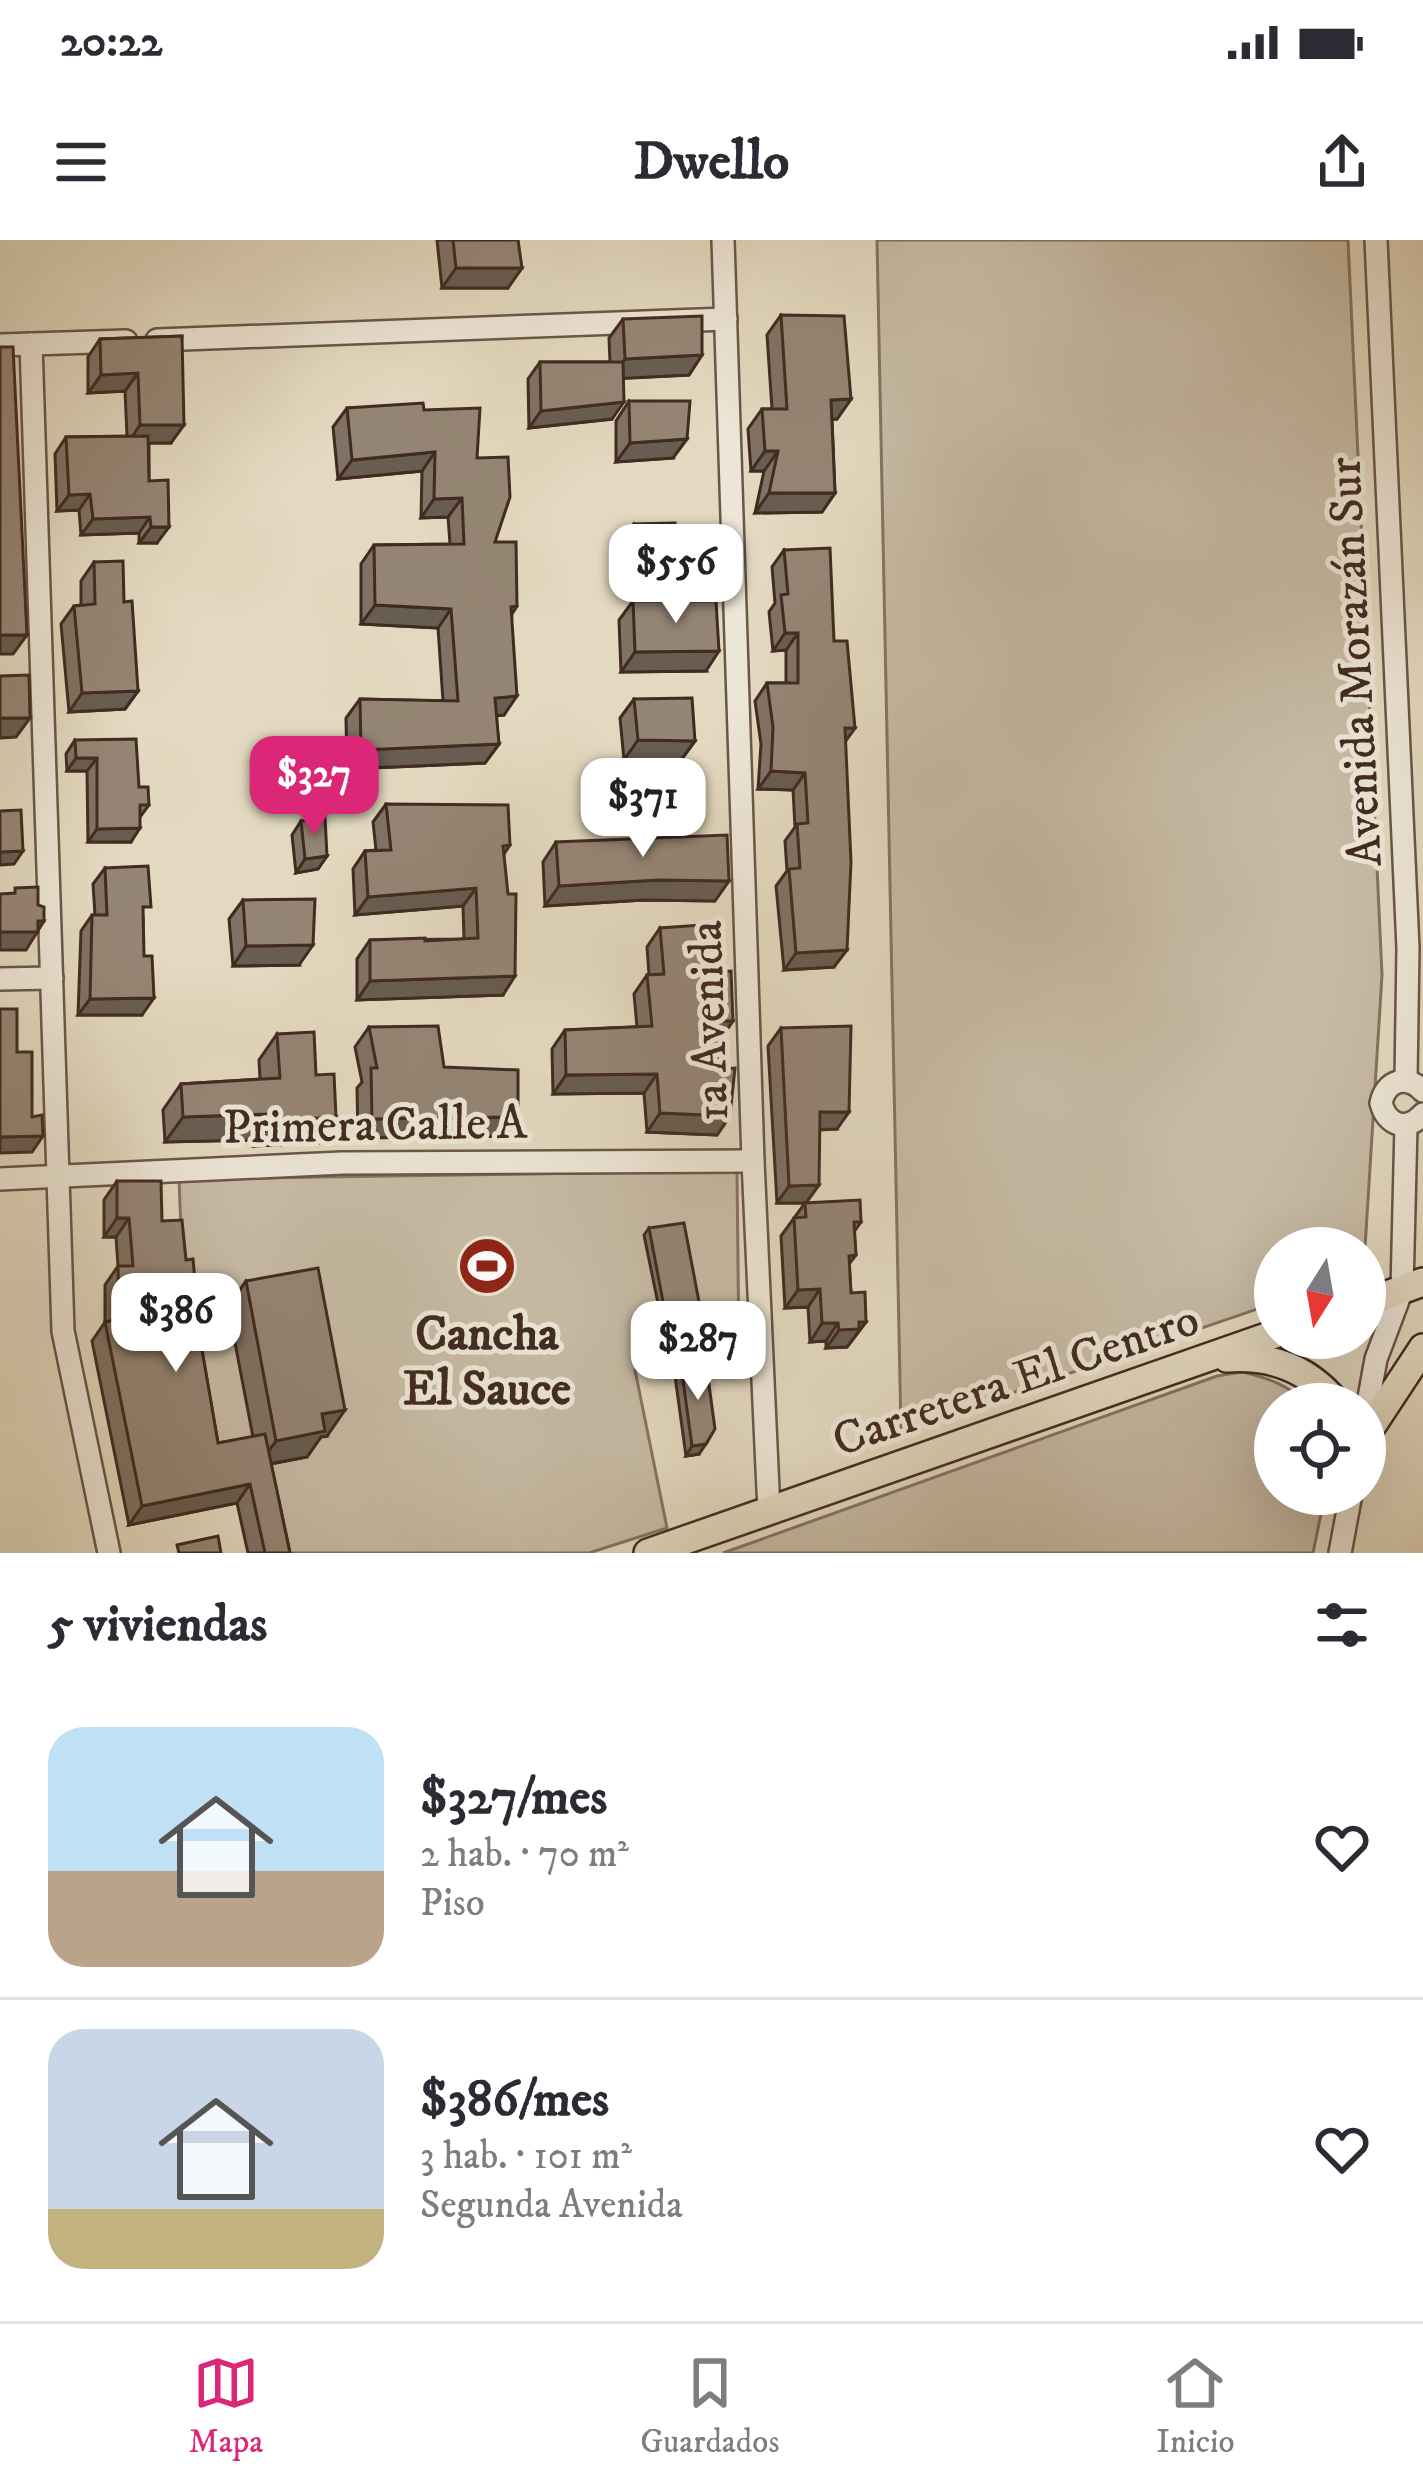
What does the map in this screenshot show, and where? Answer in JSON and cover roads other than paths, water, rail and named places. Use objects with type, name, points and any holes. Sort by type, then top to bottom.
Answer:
[{"type":"main road","name":"Carretera El Centro","points":[[648,1553],[1254,1341]]},
{"type":"main road","points":[[1386,1404],[1423,1348]]},
{"type":"main road","points":[[1199,1360],[1258,1356],[1319,1383]]},
{"type":"street","name":"1a Avenida","points":[[723,240],[753,1161],[770,1512]]},
{"type":"street","name":"Avenida Morazán Sur","points":[[1372,1383],[1376,1359],[1412,1286],[1415,1120],[1386,1117],[1381,1103],[1392,1084],[1415,1086],[1376,240]]},
{"type":"street","points":[[0,346],[726,319]]},
{"type":"street","points":[[31,344],[63,1331],[109,1553]]},
{"type":"street","points":[[0,979],[52,978]]},
{"type":"street","name":"Primera Calle A","points":[[0,1179],[342,1163],[753,1161]]},
{"type":"street","points":[[1340,1553],[1347,1515]]},
{"type":"place","name":"Cancha El Sauce","points":[[487,1266]]}]
